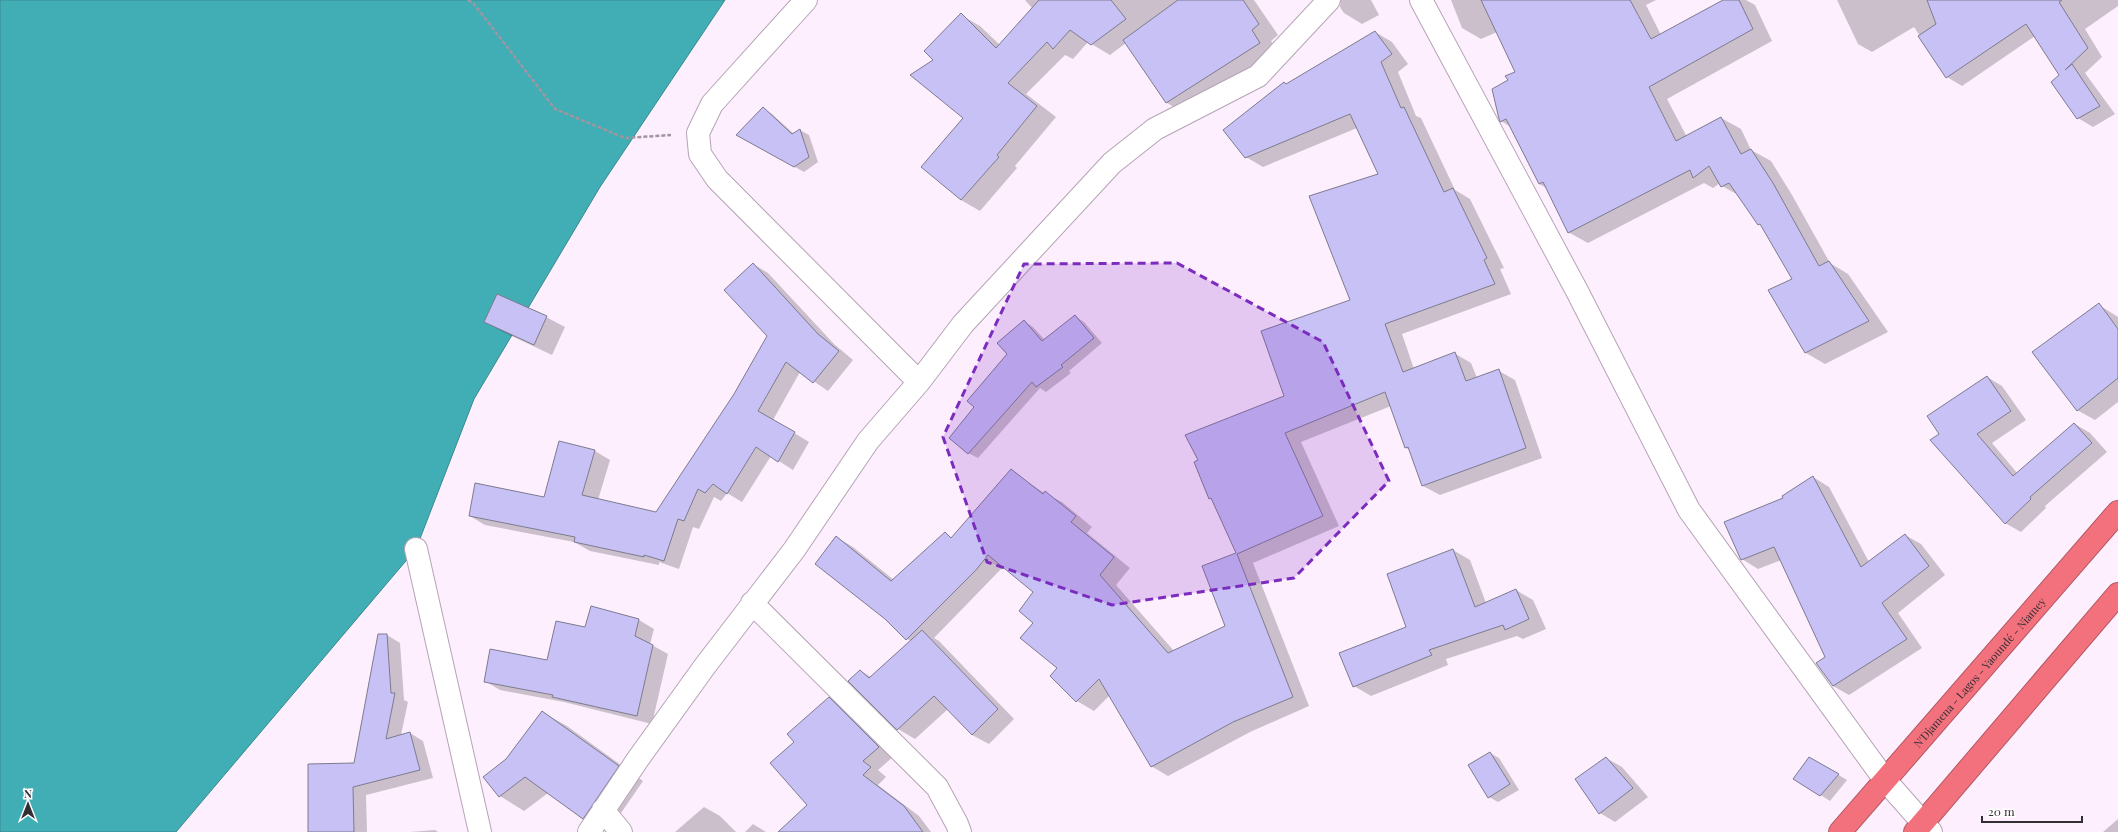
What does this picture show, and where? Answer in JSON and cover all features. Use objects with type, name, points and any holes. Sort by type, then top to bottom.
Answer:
[{"type":"highway","name":"N'Djamena - Lagos - Yaoundé - Niamey","points":[[1840,832],[2118,512]]},
{"type":"highway","points":[[1923,829],[2118,594]]},
{"type":"street","points":[[806,0],[712,104],[698,133],[700,154],[717,179],[919,382]]},
{"type":"street","points":[[589,832],[701,672],[794,550],[868,441],[919,382],[963,324],[1112,163],[1155,129],[1258,76],[1329,0]]},
{"type":"street","points":[[1421,0],[1577,291],[1689,510],[1885,780],[1923,829]]},
{"type":"street","points":[[416,549],[480,832]]},
{"type":"street","points":[[752,604],[937,787],[960,832]]},
{"type":"street","points":[[603,810],[621,832]]},
{"type":"path","points":[[468,0],[474,4],[555,109],[625,138],[698,133]]},
{"type":"highlighted area","points":[[1177,263],[1323,342],[1389,481],[1294,578],[1112,605],[987,562],[943,437],[1024,264]]},
{"type":"water","points":[[0,0],[725,0],[600,187],[474,399],[416,549],[176,832],[0,832]]},
{"type":"building","points":[[1039,0],[1111,0],[1126,19],[1091,45],[1070,30],[1053,49],[1047,42],[1008,83],[1037,106],[997,155],[999,157],[961,200],[921,167],[963,118],[910,75],[933,60],[924,51],[961,13],[996,48]]},
{"type":"building","points":[[1178,0],[1243,0],[1259,24],[1252,30],[1260,43],[1166,103],[1123,40]]},
{"type":"building","points":[[1481,0],[1630,0],[1651,39],[1723,0],[1739,0],[1753,29],[1649,87],[1676,141],[1721,117],[1741,154],[1751,149],[1773,183],[1819,266],[1829,261],[1869,321],[1805,353],[1768,290],[1792,279],[1760,224],[1758,225],[1729,183],[1721,187],[1709,166],[1693,178],[1690,170],[1568,233],[1543,182],[1539,184],[1506,119],[1500,122],[1492,89],[1508,80],[1505,76],[1515,72]]},
{"type":"building","points":[[1927,0],[2062,0],[2059,2],[2088,48],[2065,70],[2072,64],[2100,106],[2077,119],[2051,82],[2059,75],[2026,24],[1946,78],[1918,36],[1936,24]]},
{"type":"building","points":[[1375,31],[1392,54],[1381,62],[1401,108],[1404,107],[1444,192],[1453,188],[1487,258],[1484,260],[1495,284],[1385,324],[1403,372],[1455,352],[1466,381],[1499,369],[1526,448],[1422,486],[1408,447],[1405,448],[1385,392],[1285,433],[1323,516],[1237,554],[1293,697],[1233,722],[1151,767],[1099,679],[1076,702],[1050,676],[1057,668],[1020,638],[1033,623],[1019,611],[1033,592],[988,555],[976,570],[906,640],[885,619],[815,564],[836,536],[891,581],[945,532],[951,538],[1011,469],[1043,494],[1045,491],[1076,516],[1071,522],[1114,557],[1100,575],[1168,653],[1225,626],[1202,566],[1236,553],[1211,498],[1209,499],[1194,462],[1198,460],[1185,435],[1284,396],[1261,331],[1350,300],[1309,196],[1378,174],[1350,114],[1245,158],[1223,130],[1284,82],[1286,84]]},
{"type":"building","points":[[763,107],[792,134],[800,129],[809,157],[794,167],[736,135]]},
{"type":"building","points":[[753,263],[818,334],[839,351],[813,383],[786,362],[758,411],[795,432],[778,462],[756,447],[727,494],[713,484],[705,493],[698,489],[684,521],[678,519],[664,561],[644,555],[644,557],[574,542],[575,537],[469,516],[475,483],[544,497],[559,441],[595,450],[582,495],[656,512],[734,394],[767,336],[724,290]]},
{"type":"building","points":[[497,294],[547,316],[534,345],[484,322]]},
{"type":"building","points":[[2099,303],[2118,329],[2118,378],[2077,411],[2032,352]]},
{"type":"building","points":[[1075,315],[1094,338],[1061,365],[1063,367],[1036,387],[1032,382],[968,454],[949,438],[974,407],[967,401],[1007,354],[997,343],[1024,320],[1042,341]]},
{"type":"building","points":[[1987,376],[2011,411],[1977,434],[2013,476],[2074,423],[2092,443],[2030,497],[2031,499],[2005,524],[1930,440],[1939,434],[1927,416]]},
{"type":"building","points":[[1813,476],[1861,567],[1905,534],[1929,566],[1882,603],[1907,639],[1833,686],[1816,663],[1825,657],[1774,547],[1741,560],[1724,522],[1783,498],[1782,496]]},
{"type":"building","points":[[1453,549],[1475,607],[1516,589],[1529,619],[1505,630],[1503,625],[1429,650],[1432,655],[1353,687],[1339,653],[1406,627],[1387,574]]},
{"type":"building","points":[[591,606],[639,619],[635,636],[653,645],[637,716],[552,697],[553,695],[484,682],[490,649],[547,660],[556,621],[585,627]]},
{"type":"building","points":[[922,630],[998,709],[972,735],[934,696],[897,730],[848,681],[860,670],[869,678]]},
{"type":"building","points":[[378,634],[387,634],[391,693],[395,693],[386,739],[410,732],[420,770],[353,787],[354,832],[308,832],[308,764],[354,763]]},
{"type":"building","points":[[829,697],[879,747],[863,761],[871,767],[863,775],[904,806],[923,832],[778,832],[807,805],[770,763],[794,742],[787,734]]},
{"type":"building","points":[[542,711],[619,766],[583,819],[525,777],[499,797],[483,777],[506,759]]},
{"type":"building","points":[[1490,752],[1510,784],[1488,798],[1468,765]]},
{"type":"building","points":[[1606,757],[1633,788],[1599,814],[1575,779]]},
{"type":"building","points":[[1809,757],[1839,774],[1820,796],[1793,779]]}]
